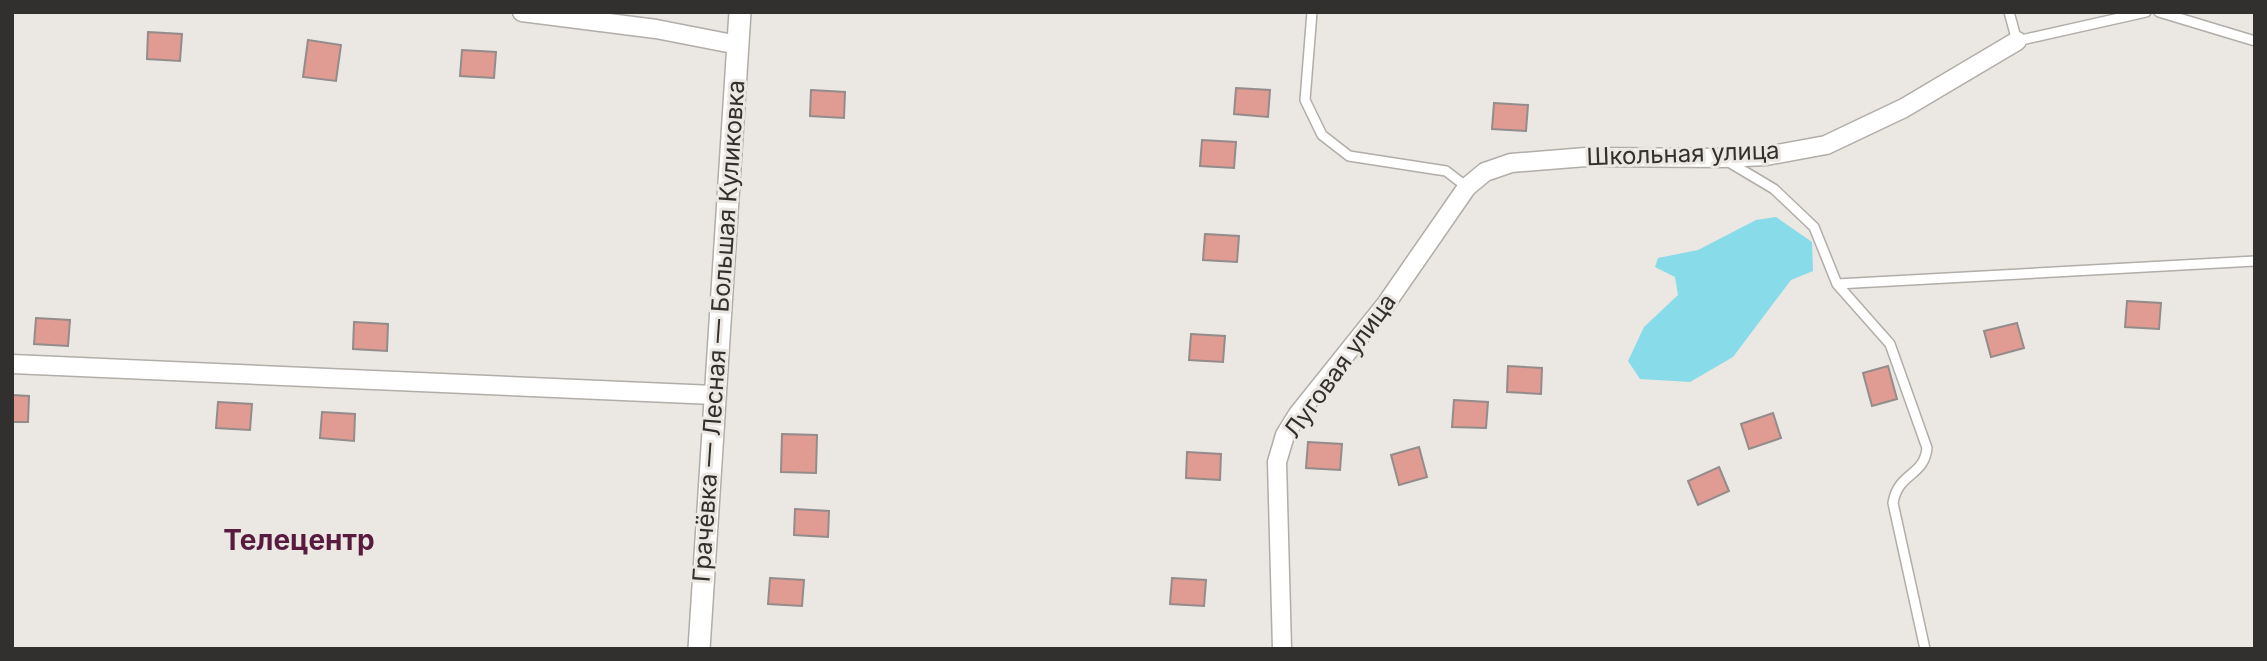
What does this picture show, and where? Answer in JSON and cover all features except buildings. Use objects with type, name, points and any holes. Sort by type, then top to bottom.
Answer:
[{"type":"street","points":[[522,12],[656,29],[738,45]]},
{"type":"street","name":"Грачёвка — Лесная — Большая Куликовка","points":[[699,649],[740,12]]},
{"type":"street","name":"Школьная улица","points":[[1467,187],[1485,172],[1511,163],[1586,157],[1722,159],[1766,156],[1826,145],[1904,108],[2017,41]]},
{"type":"street","name":"Луговая улица","points":[[1282,649],[1277,463],[1285,435],[1386,304],[1467,187]]},
{"type":"street","points":[[12,364],[714,395]]},
{"type":"lane","points":[[1312,12],[1305,100],[1322,135],[1349,156],[1446,171],[1467,187]]},
{"type":"lane","points":[[2009,12],[2017,41],[2146,12]]},
{"type":"lane","points":[[2159,12],[2255,41]]},
{"type":"lane","points":[[1722,159],[1774,188],[1814,227],[1837,284],[1880,328],[1890,344],[1927,448],[1926,460],[1920,468],[1902,479],[1895,489],[1893,503],[1925,649]]},
{"type":"lane","points":[[1837,284],[2255,261]]},
{"type":"water","points":[[1776,217],[1812,242],[1813,271],[1791,280],[1733,357],[1690,382],[1640,379],[1628,361],[1644,327],[1678,295],[1675,277],[1655,267],[1658,258],[1698,250],[1756,220]]},
{"type":"district","name":"Телецентр","points":[[299,540]]}]
